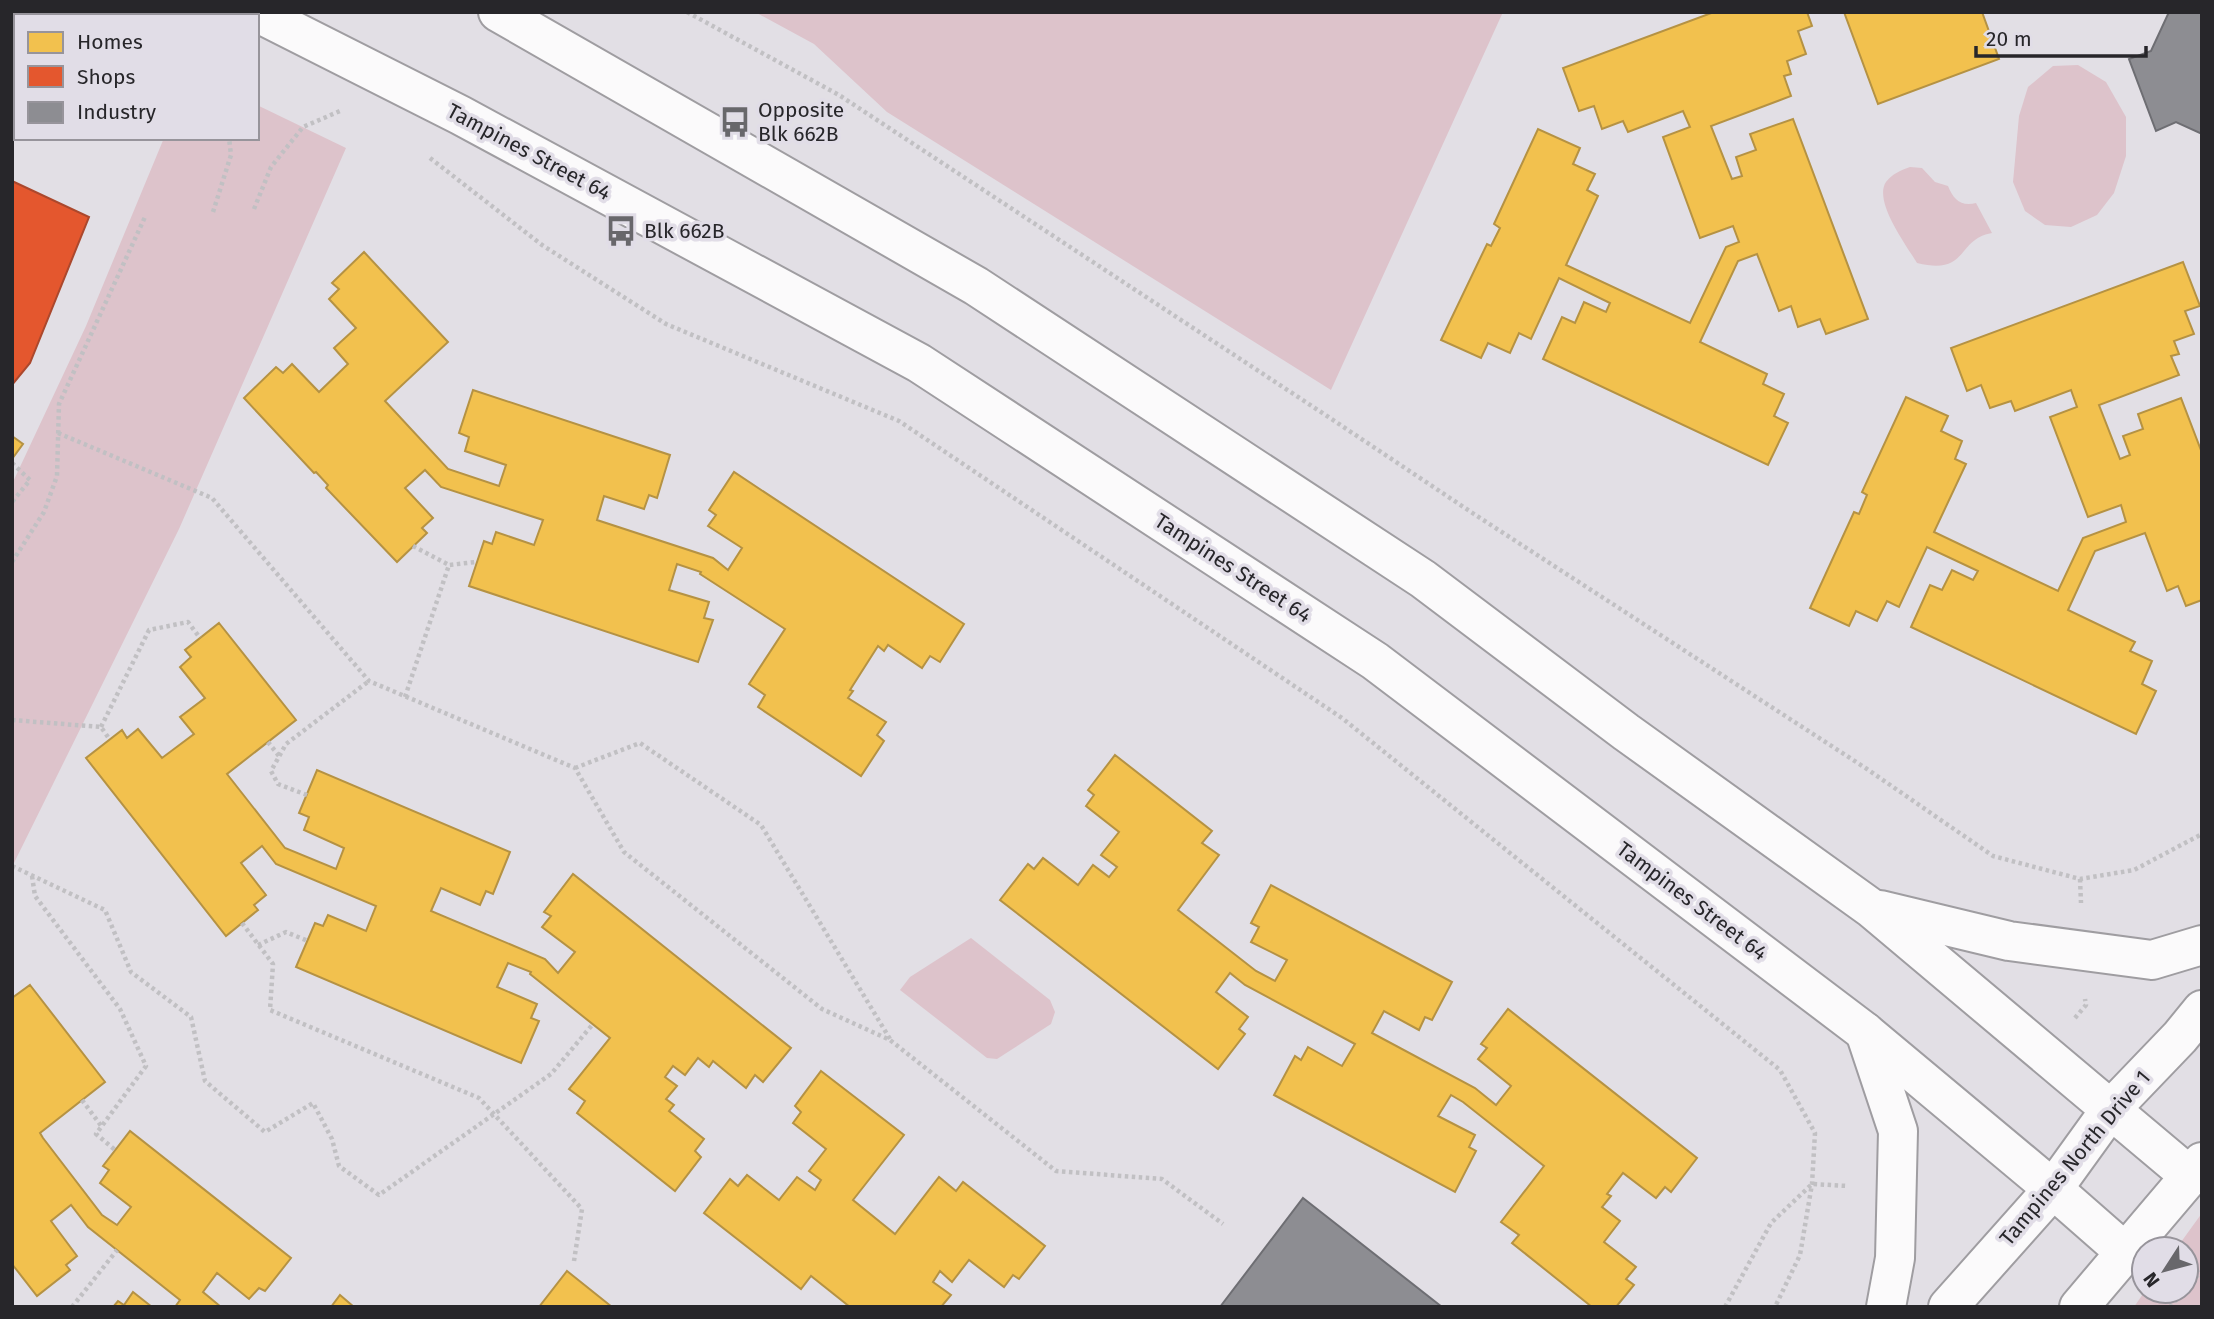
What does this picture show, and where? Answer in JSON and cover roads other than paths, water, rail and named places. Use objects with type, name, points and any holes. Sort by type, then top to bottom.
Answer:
[{"type":"street","name":"Tampines Street 64","points":[[256,12],[460,115],[919,363],[1375,661],[1865,1032],[2126,1253]]},
{"type":"street","points":[[498,12],[976,285],[1423,579],[1626,732],[1871,908],[2110,1110],[2196,1169],[2079,1307]]},
{"type":"street","points":[[1871,908],[2009,941],[2152,960],[2202,945]]},
{"type":"street","name":"Tampines North Drive 1","points":[[1948,1307],[2053,1189],[2110,1110],[2202,1010]]},
{"type":"street","points":[[1865,1032],[1898,1131],[1895,1258],[1886,1307]]},
{"type":"place","name":"Opposite Blk 662B","points":[[735,122]]},
{"type":"place","name":"Blk 662B","points":[[621,231]]}]
